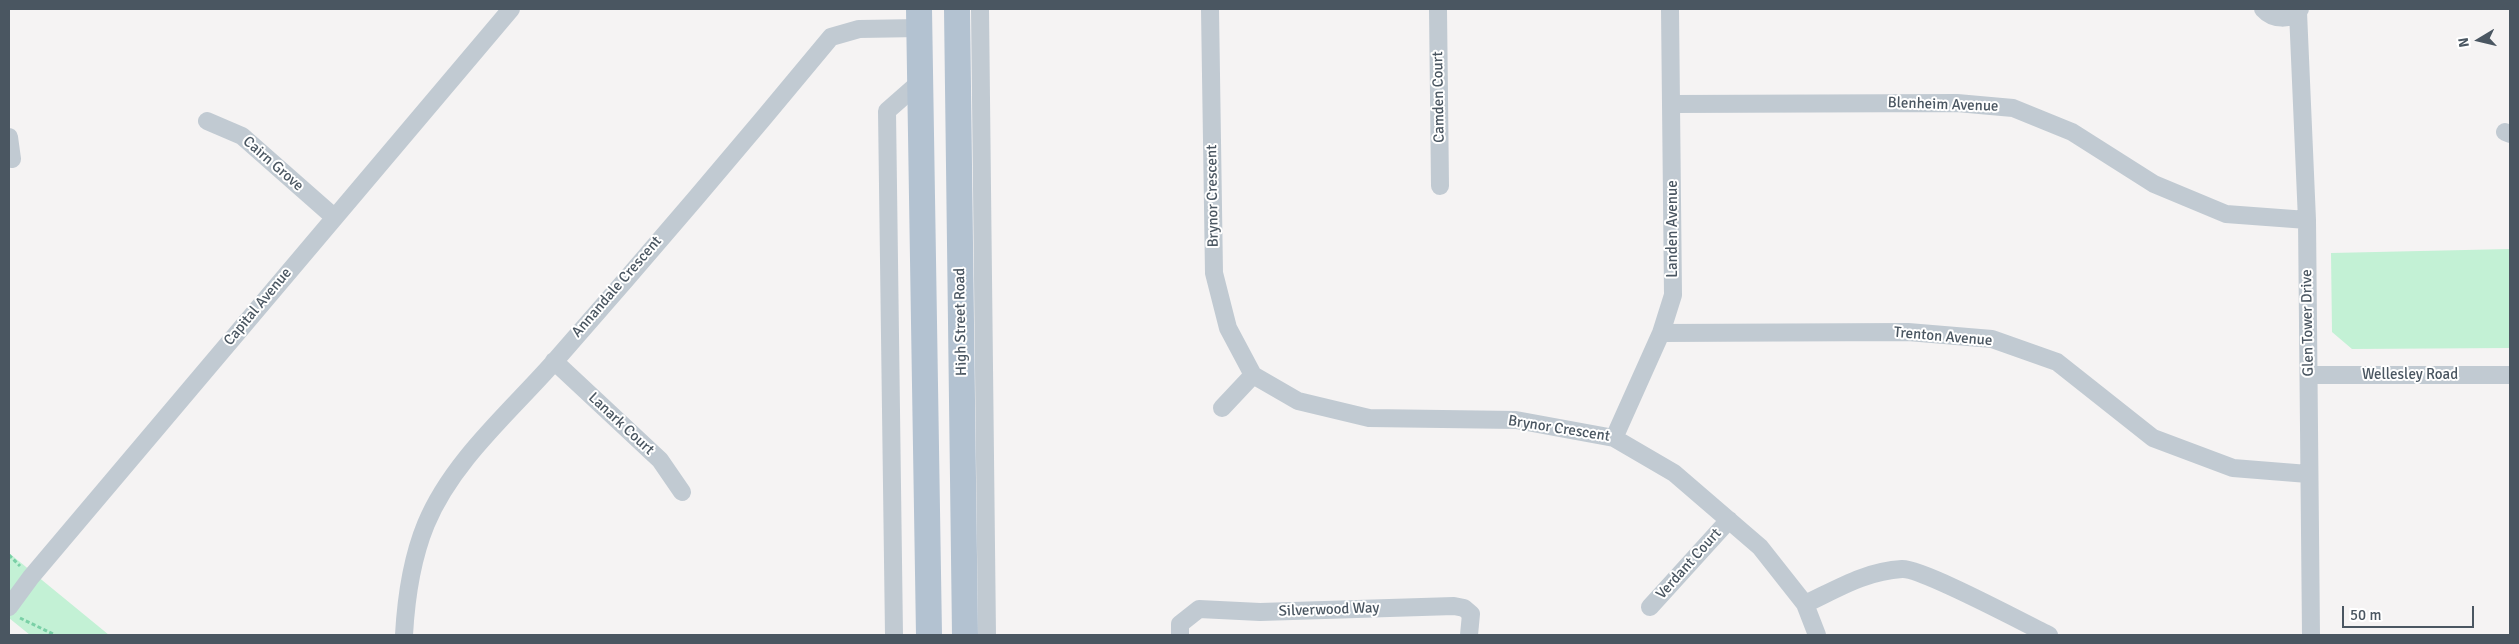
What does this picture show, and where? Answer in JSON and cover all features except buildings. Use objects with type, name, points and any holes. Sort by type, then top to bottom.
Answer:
[{"type":"main road","name":"High Street Road","points":[[957,9],[965,635]]},
{"type":"main road","points":[[920,18],[929,635]]},
{"type":"street","name":"Capital Avenue","points":[[13,612],[31,577],[334,216],[511,9]]},
{"type":"street","name":"High Street Road","points":[[980,9],[987,635]]},
{"type":"street","name":"Brynor Crescent","points":[[1210,9],[1214,273],[1228,328],[1253,375],[1298,401],[1369,418],[1516,420],[1614,438],[1674,473],[1760,547],[1806,604],[1817,635]]},
{"type":"street","name":"Camden Court","points":[[1438,9],[1440,186]]},
{"type":"street","name":"Landen Avenue","points":[[1614,438],[1662,333],[1673,295],[1670,9]]},
{"type":"street","points":[[2263,9],[2272,16],[2282,18],[2299,10]]},
{"type":"street","name":"Glen Tower Drive","points":[[2299,10],[2307,220],[2311,635]]},
{"type":"street","name":"Annandale Crescent","points":[[400,635],[414,565],[426,524],[443,493],[465,460],[554,361],[831,37],[859,29],[920,18]]},
{"type":"street","points":[[894,635],[888,111],[920,82]]},
{"type":"street","name":"Blenheim Avenue","points":[[1672,104],[1957,103],[2013,108],[2072,132],[2154,184],[2226,214],[2307,220]]},
{"type":"street","name":"Cairn Grove","points":[[206,121],[242,136],[334,216]]},
{"type":"street","points":[[9,137],[12,159]]},
{"type":"street","name":"Trenton Avenue","points":[[1662,333],[1908,332],[1992,339],[2057,362],[2153,438],[2234,468],[2308,474]]},
{"type":"street","name":"Lanark Court","points":[[554,361],[660,460],[682,492]]},
{"type":"street","name":"Wellesley Road","points":[[2309,375],[2510,374]]},
{"type":"street","points":[[1222,408],[1253,375]]},
{"type":"street","name":"Verdant Court","points":[[1650,607],[1729,520]]},
{"type":"street","points":[[1806,604],[1862,576],[1904,568],[1935,580],[2048,635]]},
{"type":"street","name":"Silverwood Way","points":[[1180,635],[1180,624],[1199,609],[1260,612],[1454,606],[1464,608],[1471,614],[1469,635]]},
{"type":"path","points":[[13,612],[55,635]]},
{"type":"green space","points":[[2510,249],[2510,348],[2352,349],[2332,332],[2331,253]]},
{"type":"green space","points":[[9,553],[109,635],[30,635],[9,618]]}]
